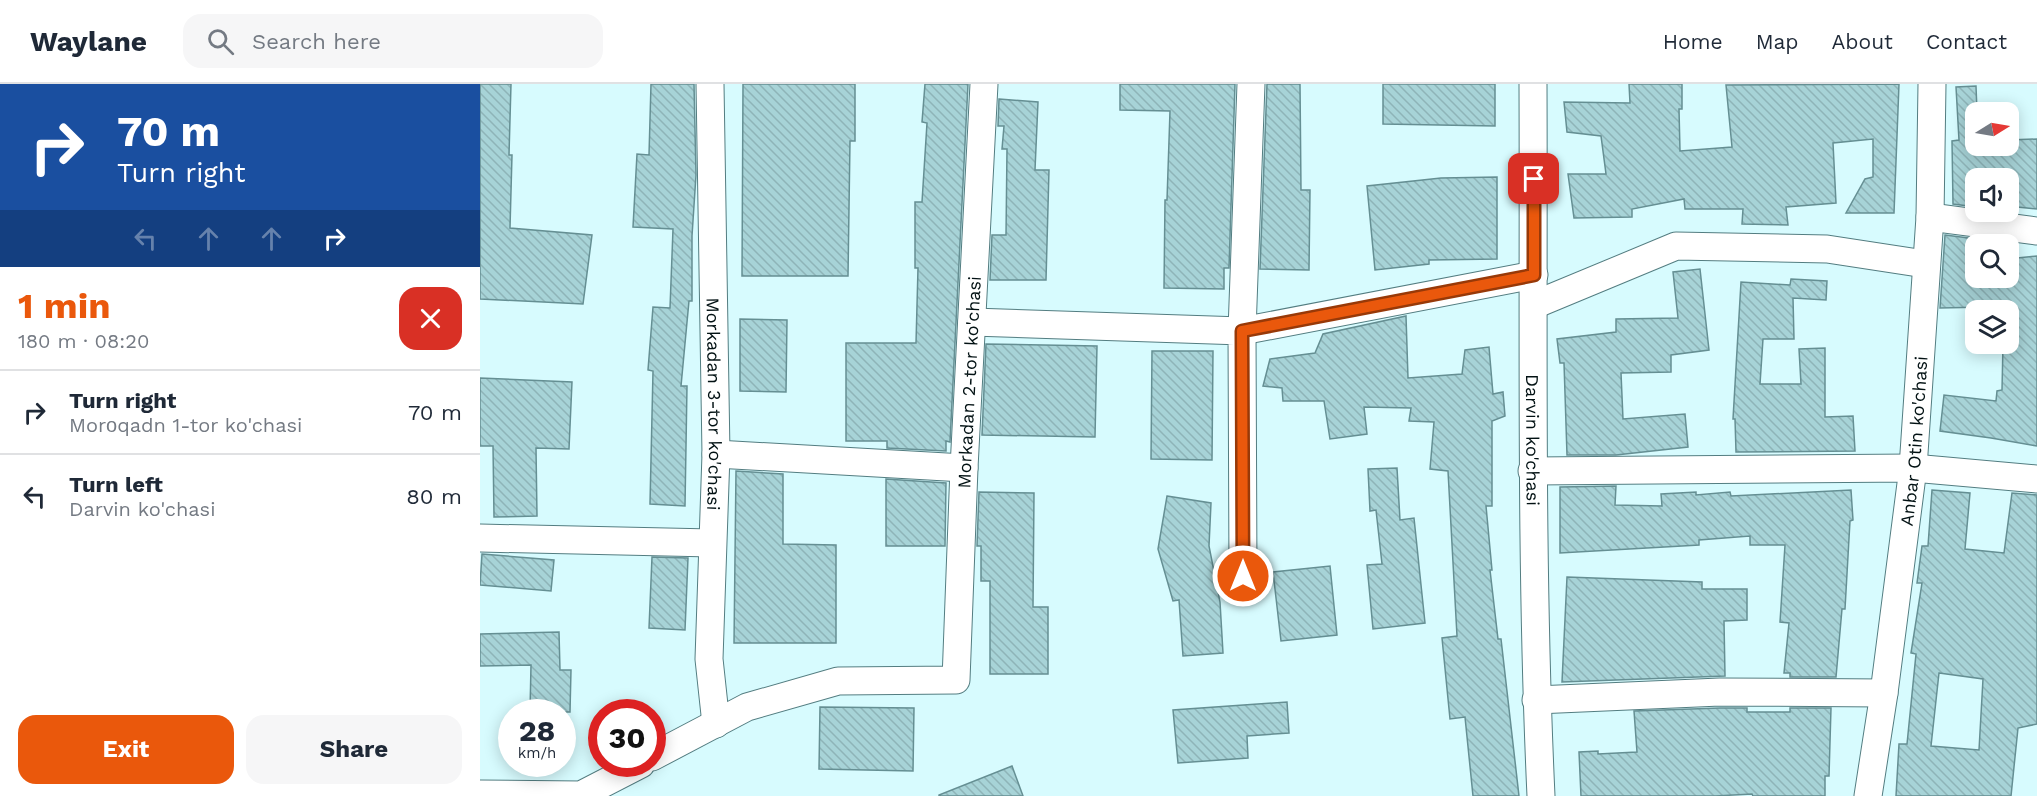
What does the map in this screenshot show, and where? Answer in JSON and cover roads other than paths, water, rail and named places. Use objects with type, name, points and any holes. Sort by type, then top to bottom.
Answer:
[{"type":"street","name":"Morkadan 3-tor ko'chasi","points":[[710,84],[716,454],[709,659],[716,724]]},
{"type":"street","name":"Morkadan 2-tor ko'chasi","points":[[716,724],[747,707],[838,681],[956,680],[964,468],[984,84]]},
{"type":"street","points":[[1243,576],[1242,331],[1251,84]]},
{"type":"street","name":"Darvin ko'chasi","points":[[1533,84],[1532,471],[1536,700],[1541,796]]},
{"type":"street","name":"Anbar Otin ko'chasi","points":[[1868,796],[1884,693],[1912,468],[1930,217],[1932,84]]},
{"type":"street","points":[[1930,217],[2037,231]]},
{"type":"street","points":[[1534,305],[1676,246],[1827,249],[1925,264]]},
{"type":"street","points":[[972,322],[1242,331],[1534,275]]},
{"type":"street","points":[[716,454],[964,468]]},
{"type":"street","points":[[1532,471],[1912,468],[2037,479]]},
{"type":"street","points":[[480,538],[712,543]]},
{"type":"street","points":[[1536,700],[1720,692],[1884,693]]},
{"type":"street","points":[[666,750],[716,724]]},
{"type":"street","points":[[480,794],[581,795],[616,777]]}]
